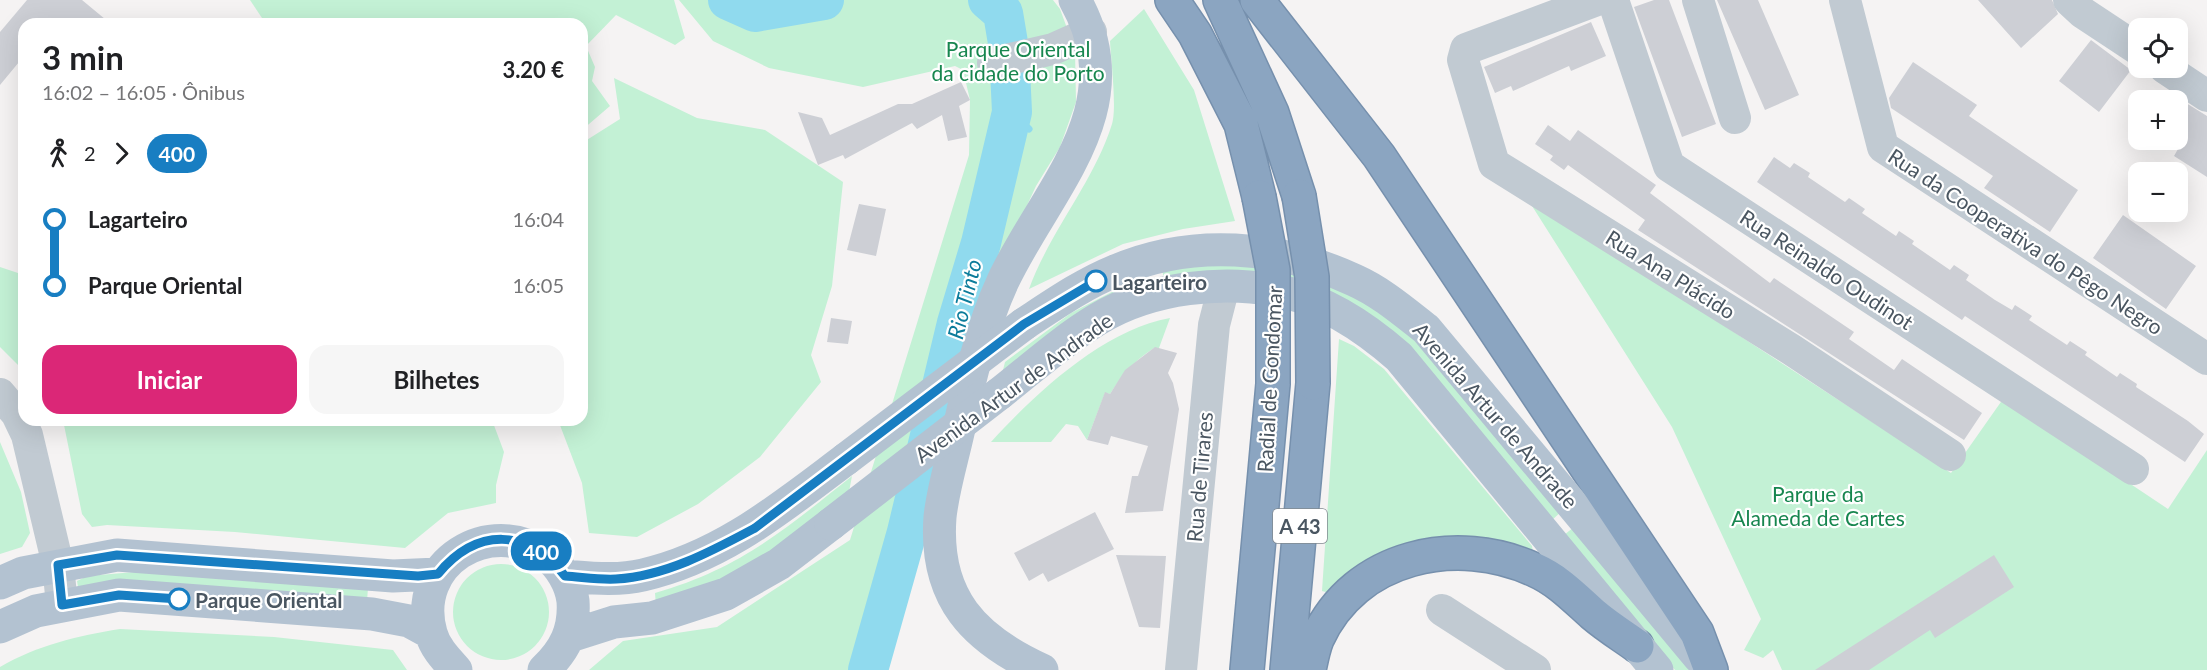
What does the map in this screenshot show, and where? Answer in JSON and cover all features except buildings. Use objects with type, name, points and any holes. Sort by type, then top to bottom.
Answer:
[{"type":"highway","name":"Radial de Gondomar","points":[[1172,0],[1195,34],[1241,124],[1273,270],[1273,384],[1247,670]]},
{"type":"highway","name":"Radial de Gondomar","points":[[1220,0],[1272,113],[1299,196],[1312,277],[1313,382],[1287,670]]},
{"type":"highway","points":[[1257,0],[1379,156],[1697,633],[1711,670]]},
{"type":"highway","points":[[1309,670],[1316,641],[1326,622],[1354,590],[1388,567],[1415,557],[1443,552],[1479,553],[1537,571],[1565,588],[1647,658]]},
{"type":"main road","points":[[1042,670],[1012,656],[988,641],[954,599],[944,573],[940,546],[940,516],[965,401],[992,307],[1012,264],[1080,146],[1089,123],[1097,74],[1091,32],[1075,0]]},
{"type":"main road","name":"Avenida Artur de Andrade","points":[[565,576],[615,579],[643,576],[708,554],[755,528],[1024,324],[1115,271],[1155,258],[1209,249],[1292,256],[1355,280],[1387,298],[1426,328],[1711,670]]},
{"type":"main road","name":"Avenida Artur de Andrade","points":[[570,636],[614,622],[652,618],[726,594],[778,564],[1097,320],[1121,308],[1173,292],[1224,286],[1285,292],[1339,313],[1371,332],[1399,357],[1647,658]]},
{"type":"main road","points":[[456,670],[441,654],[431,633],[428,613],[430,593],[438,574],[452,557],[470,546],[491,540],[513,540],[534,547],[552,559],[565,576],[572,595],[574,616],[570,636],[559,656],[544,670]]},
{"type":"main road","points":[[0,584],[23,573],[117,555],[393,576],[438,574]]},
{"type":"main road","points":[[0,627],[36,611],[119,595],[372,614],[409,621],[431,633]]},
{"type":"street","name":"Rua Ana Plácido","points":[[1597,0],[1469,46],[1463,54],[1494,164],[1792,350],[1950,455]]},
{"type":"street","name":"Rua Reinaldo Oudinot","points":[[1613,0],[1669,166],[2133,469]]},
{"type":"street","points":[[1698,0],[1735,118]]},
{"type":"street","name":"Rua da Cooperativa do Pêgo Negro","points":[[1845,0],[1883,147],[2207,359]]},
{"type":"street","points":[[2069,0],[2083,14],[2128,43]]},
{"type":"street","points":[[993,63],[1036,54],[1091,32]]},
{"type":"street","points":[[2180,78],[2207,96]]},
{"type":"street","name":"Rua de Tirares","points":[[1181,670],[1214,325],[1224,286]]},
{"type":"street","points":[[0,394],[18,416]]},
{"type":"street","points":[[23,426],[27,435],[58,565],[62,605]]},
{"type":"street","points":[[1495,670],[1454,618],[1535,670]]},
{"type":"green space","points":[[250,0],[674,0],[685,38],[675,45],[616,15],[588,44],[588,18],[262,18]]},
{"type":"green space","name":"Parque Oriental da cidade do Porto","points":[[679,0],[1053,0],[1060,9],[1075,50],[1076,102],[1060,147],[1036,186],[1006,251],[917,511],[875,670],[589,670],[623,641],[717,627],[850,540],[969,155],[970,100],[963,70],[955,66],[863,87],[769,68],[713,41]]},
{"type":"green space","points":[[1144,9],[1194,90],[1235,221],[1183,229],[1123,244],[1029,289],[1048,247],[1094,166],[1112,124],[1114,96],[1110,41]]},
{"type":"green space","points":[[588,51],[595,67],[592,81],[610,106],[588,125]]},
{"type":"green space","points":[[614,78],[697,118],[765,130],[843,182],[832,286],[811,355],[821,382],[760,457],[698,504],[637,537],[589,533],[582,483],[560,426],[588,426],[588,139],[620,119]]},
{"type":"green space","name":"Parque da Alameda de Cartes","points":[[1527,198],[1951,473],[2003,399],[2168,509],[2207,450],[2207,670],[1782,670],[1773,650],[1763,658],[1744,650],[1761,619],[1672,427]]},
{"type":"green space","points":[[1218,263],[1280,269],[1348,291],[1411,334],[1563,510],[1551,521],[1363,315],[1166,286],[1162,270]]},
{"type":"green space","points":[[0,267],[18,273],[18,365],[0,347]]},
{"type":"green space","points":[[1133,281],[1138,294],[999,386],[1005,362],[1071,313]]},
{"type":"green space","points":[[1170,318],[1159,348],[1154,348],[1135,363],[1110,394],[1105,393],[1087,440],[1078,426],[1066,424],[1051,442],[991,442],[1050,384],[1072,366],[1120,336],[1145,325]]},
{"type":"green space","points":[[1339,339],[1354,346],[1384,369],[1532,546],[1533,552],[1516,545],[1462,537],[1438,537],[1415,541],[1393,548],[1371,559],[1329,593],[1322,591]]},
{"type":"green space","points":[[64,426],[494,426],[504,452],[496,485],[496,503],[448,513],[405,548],[235,532],[107,525],[92,527],[82,514]]},
{"type":"green space","points":[[0,442],[21,492],[30,533],[22,547],[0,554]]},
{"type":"green space","points":[[852,476],[848,497],[763,563],[656,606],[655,593],[712,572],[737,559],[805,514]]},
{"type":"green space","points":[[1574,527],[1694,670],[1675,670],[1564,535]]},
{"type":"green space","points":[[501,564],[519,568],[535,578],[545,594],[549,612],[545,630],[535,646],[519,656],[501,660],[483,656],[467,646],[457,630],[453,612],[457,594],[467,578],[483,568]]},
{"type":"green space","points":[[135,572],[368,588],[367,601],[78,587],[77,581],[87,576]]},
{"type":"green space","points":[[120,629],[274,637],[393,650],[407,670],[0,670],[0,667],[14,659],[43,647],[73,638]]},
{"type":"waterway","name":"Rio Tinto","points":[[728,0],[755,12],[824,0]]},
{"type":"waterway","name":"Rio Tinto","points":[[868,670],[907,532],[957,323],[981,243],[1012,112],[1009,49],[1003,13],[988,0]]},
{"type":"waterway","points":[[1012,112],[1029,129]]},
{"type":"bus line","name":"400","points":[[179,599],[119,595],[62,605],[58,565],[117,555],[418,576],[438,574],[452,557],[470,546],[491,540],[513,540],[534,547],[552,559],[565,576],[615,579],[643,576],[708,554],[755,528],[1024,324],[1059,301],[1096,281]]},
{"type":"place","name":"Lagarteiro","points":[[1096,281]]},
{"type":"place","name":"Parque Oriental","points":[[179,599]]}]
